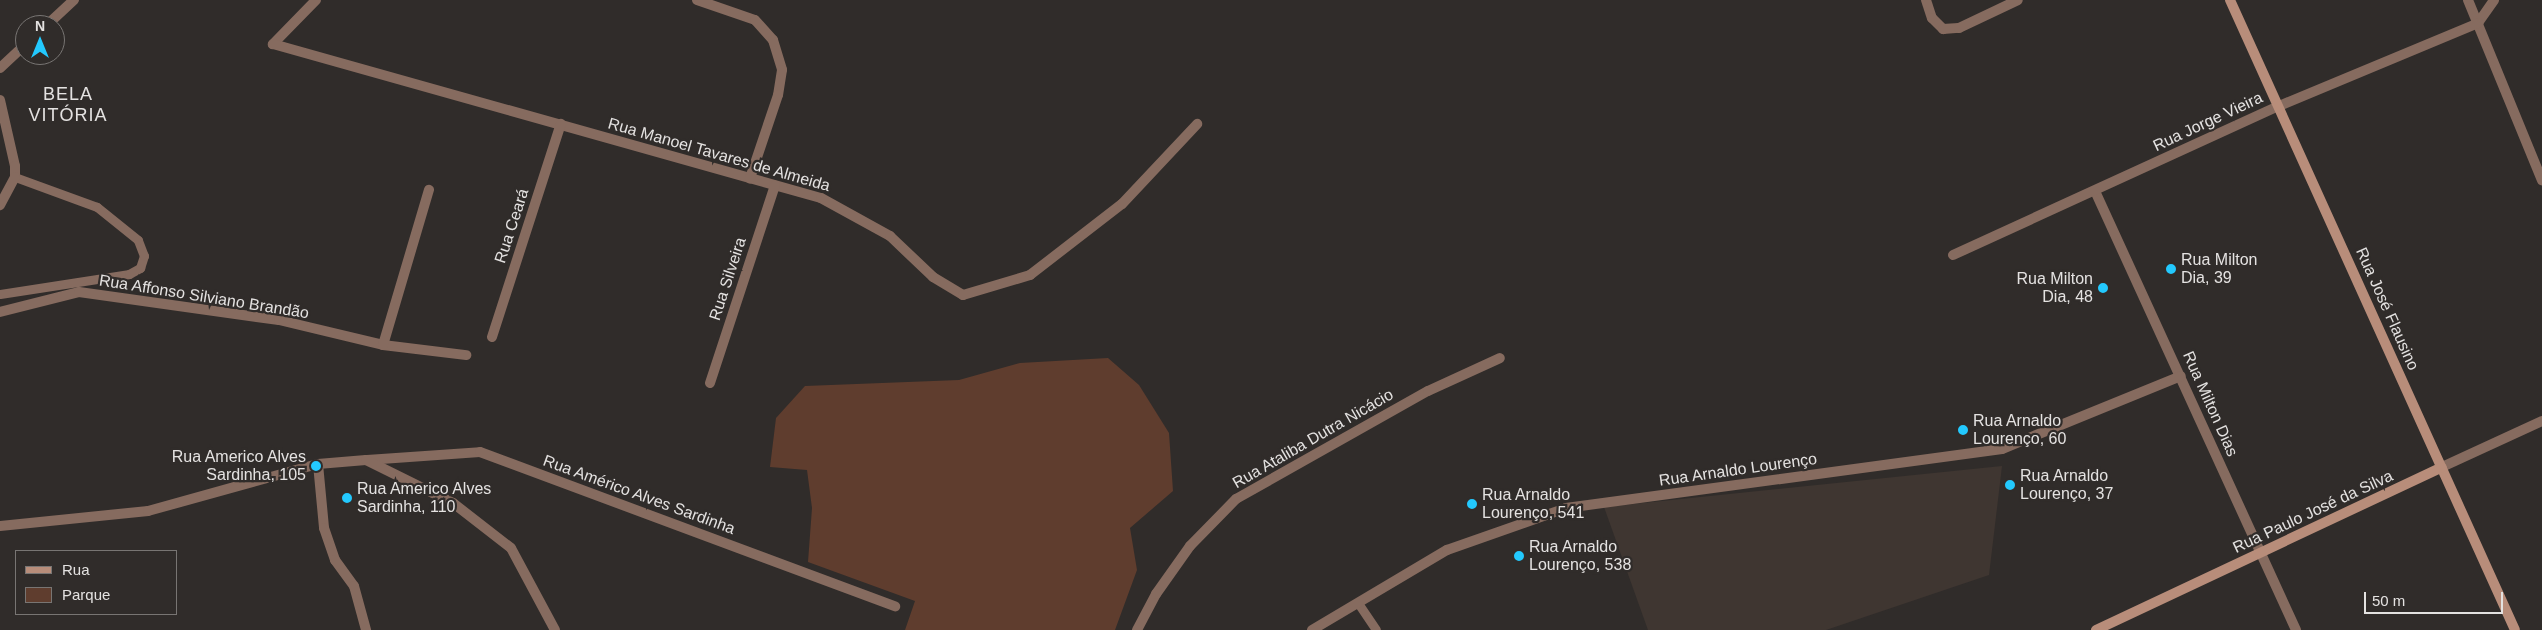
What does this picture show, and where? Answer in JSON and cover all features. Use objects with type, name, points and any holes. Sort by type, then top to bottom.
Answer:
[{"type":"street","points":[[58,15],[74,0]]},
{"type":"street","name":"Rua Manoel Tavares de Almeida","points":[[316,0],[274,44],[821,198],[890,236],[932,276],[963,295],[1030,275],[1122,204],[1196,124]]},
{"type":"street","points":[[696,0],[755,20],[773,40],[782,70],[778,95],[750,178]]},
{"type":"street","points":[[1926,0],[1932,18],[1943,29],[1959,28],[2018,0]]},
{"type":"street","name":"Rua José Flausino","points":[[2230,0],[2516,630]]},
{"type":"street","points":[[2468,0],[2542,180]]},
{"type":"street","points":[[2478,23],[2494,0]]},
{"type":"street","name":"Rua Jorge Vieira","points":[[1953,255],[2095,192],[2278,106],[2478,23]]},
{"type":"street","points":[[0,68],[15,54]]},
{"type":"street","points":[[0,100],[15,177],[0,205]]},
{"type":"street","name":"Rua Ceará","points":[[492,337],[561,124]]},
{"type":"street","name":"Rua Silveira","points":[[710,383],[775,185]]},
{"type":"street","points":[[383,345],[429,190]]},
{"type":"street","name":"Rua Milton Dias","points":[[2095,192],[2296,630]]},
{"type":"street","name":"Rua Affonso Silviano Brandão","points":[[0,312],[79,292],[279,320],[383,345],[466,354]]},
{"type":"street","name":"Rua Ataliba Dutra Nicácio","points":[[1137,630],[1156,594],[1190,546],[1236,499],[1428,391],[1500,358]]},
{"type":"street","name":"Rua Arnaldo Lourenço","points":[[1312,630],[1447,550],[1566,508],[2002,449],[2181,376]]},
{"type":"street","name":"Rua Paulo José da Silva","points":[[2096,630],[2542,421]]},
{"type":"street","name":"Rua Américo Alves Sardinha","points":[[366,460],[480,452],[895,606]]},
{"type":"street","points":[[0,526],[148,511],[318,464],[366,460],[453,503],[511,548],[556,630]]},
{"type":"street","points":[[318,464],[324,528],[335,560],[354,586],[366,630]]},
{"type":"lane","points":[[0,294],[129,274],[140,268],[144,256],[138,240],[97,207],[15,177]]},
{"type":"lane","points":[[1358,603],[1376,630]]},
{"type":"shaded area","points":[[2002,466],[1989,575],[1826,630],[1648,630],[1604,507]]},
{"type":"green space","points":[[1108,358],[1139,385],[1169,433],[1173,491],[1130,528],[1137,570],[1115,630],[905,630],[915,601],[808,562],[812,508],[807,470],[770,467],[776,418],[805,386],[959,380],[1020,363]]},
{"type":"place","name":"Rua Milton Dia, 39","points":[[2171,269]]},
{"type":"place","name":"Rua Milton Dia, 48","points":[[2103,288]]},
{"type":"place","name":"Rua Arnaldo Lourenço, 60","points":[[1963,430]]},
{"type":"place","name":"Rua Americo Alves Sardinha, 105","points":[[316,466]]},
{"type":"place","name":"Rua Arnaldo Lourenço, 37","points":[[2010,485]]},
{"type":"place","name":"Rua Americo Alves Sardinha, 110","points":[[347,498]]},
{"type":"place","name":"Rua Arnaldo Lourenço, 541","points":[[1472,504]]},
{"type":"place","name":"Rua Arnaldo Lourenço, 538","points":[[1519,556]]},
{"type":"district","name":"BELA VITÓRIA","points":[[68,105]]}]
